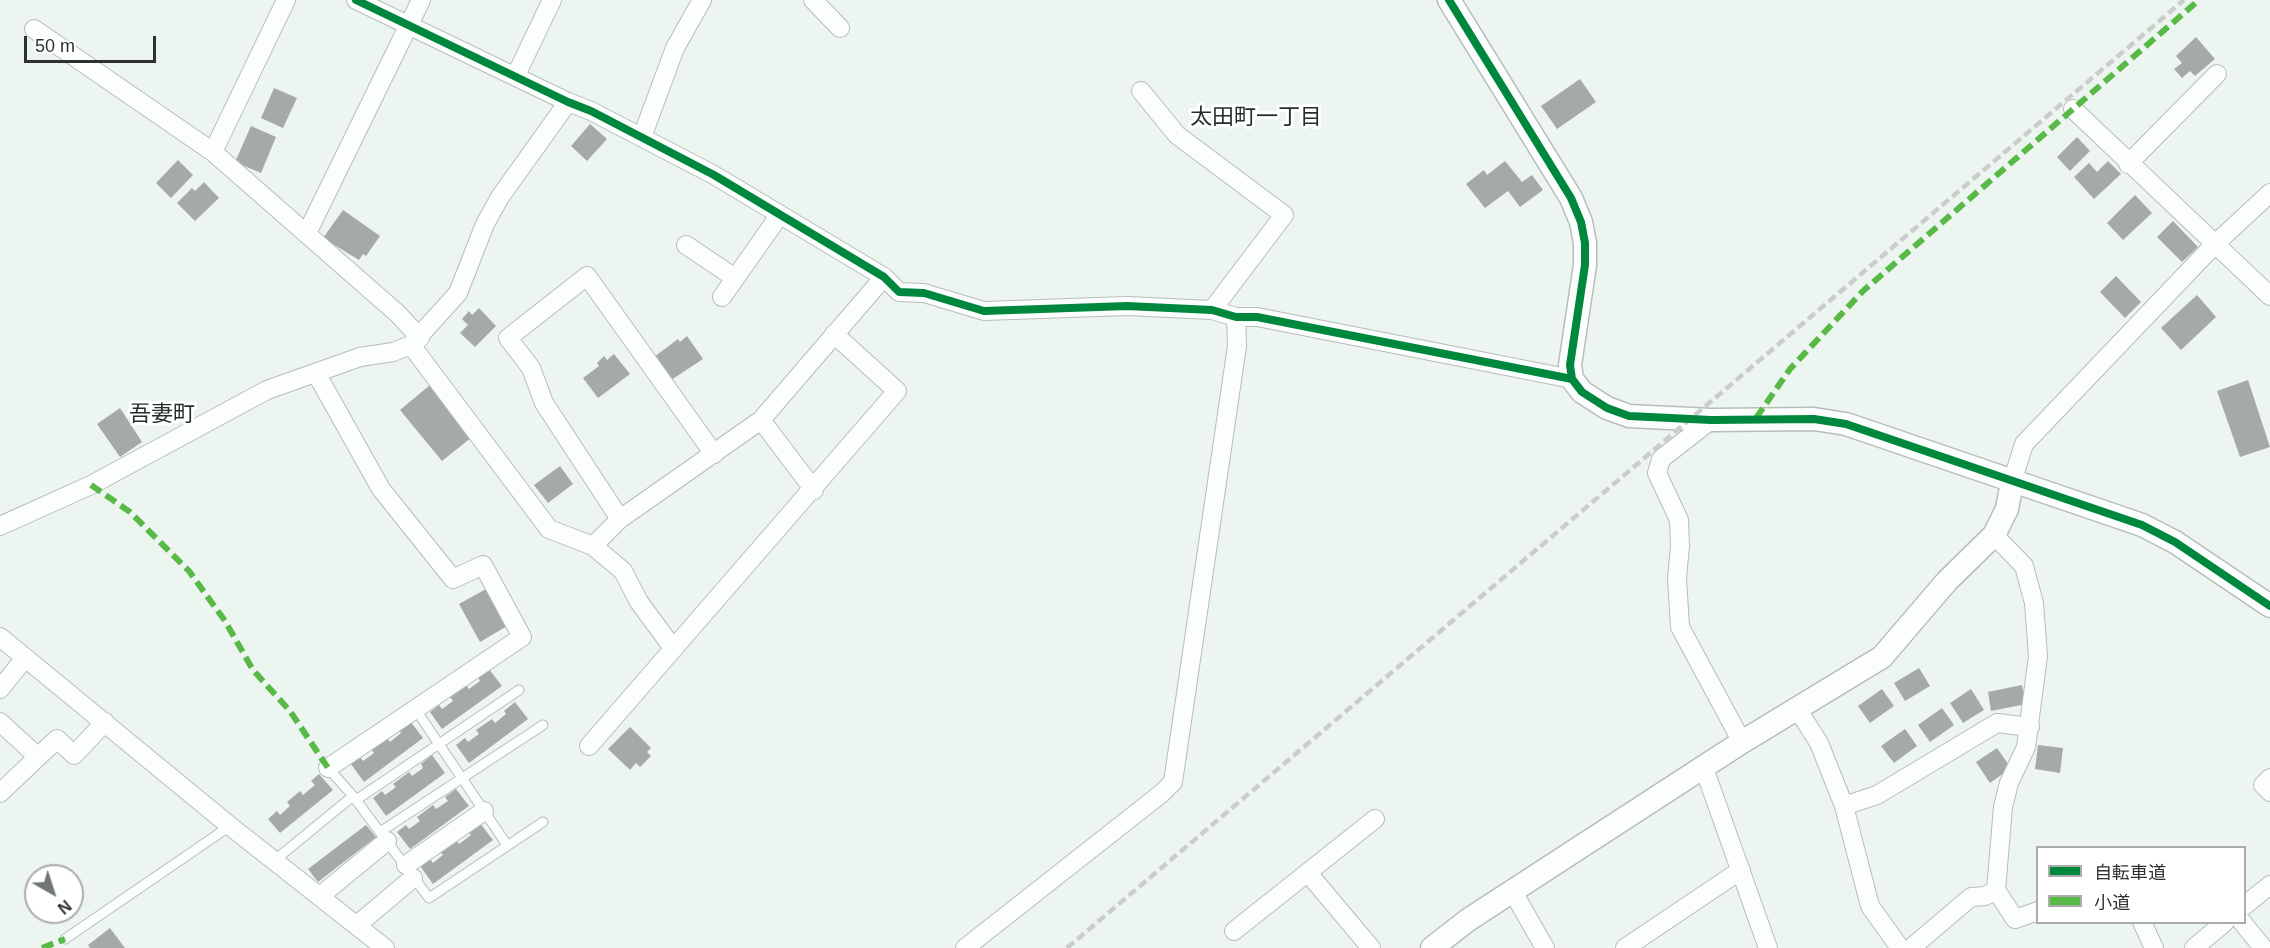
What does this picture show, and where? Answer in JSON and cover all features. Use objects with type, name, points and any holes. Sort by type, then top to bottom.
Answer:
[{"type":"street","points":[[213,152],[286,0]]},
{"type":"street","points":[[356,0],[516,75],[714,175],[884,277],[899,292],[924,293],[984,311],[1127,306],[1212,310],[1236,317],[1257,317],[1572,378],[1590,397],[1607,408],[1629,416],[1711,420],[1815,419],[1846,424],[2142,525],[2175,542],[2270,606]]},
{"type":"street","points":[[307,232],[421,0]]},
{"type":"street","points":[[516,75],[552,0]]},
{"type":"street","points":[[642,137],[675,48],[702,0]]},
{"type":"street","points":[[813,0],[840,28]]},
{"type":"street","points":[[1449,0],[1570,198],[1581,222],[1585,243],[1585,265],[1571,357],[1572,378]]},
{"type":"street","points":[[34,29],[213,152],[398,314],[415,342],[549,529],[593,546],[623,571],[639,602],[673,648]]},
{"type":"street","points":[[2128,164],[2217,74]]},
{"type":"street","points":[[1141,91],[1177,135],[1284,215],[1212,310]]},
{"type":"street","points":[[0,526],[91,485],[267,390],[360,357],[393,352],[415,342],[458,293],[485,224],[500,197],[568,102]]},
{"type":"street","points":[[2073,109],[2128,164],[2270,296]]},
{"type":"street","points":[[1432,948],[1468,920],[1742,742],[1882,657],[1947,581],[1994,535],[2007,509],[2012,482],[2024,444],[2214,245],[2270,194]]},
{"type":"street","points":[[722,297],[779,216]]},
{"type":"street","points":[[686,245],[735,278]]},
{"type":"street","points":[[620,519],[544,403],[531,368],[508,338],[586,276],[714,454]]},
{"type":"street","points":[[593,546],[620,519],[761,420],[884,277]]},
{"type":"street","points":[[965,948],[1162,794],[1173,782],[1237,345],[1236,317]]},
{"type":"street","points":[[589,746],[814,490],[897,391],[834,334]]},
{"type":"street","points":[[316,374],[381,489],[453,579],[483,565],[522,638],[328,768]]},
{"type":"street","points":[[761,420],[814,490]]},
{"type":"street","points":[[1711,420],[1661,459],[1658,473],[1679,520],[1680,546],[1677,578],[1680,627],[1742,742]]},
{"type":"street","points":[[1994,535],[2024,566],[2034,603],[2038,657],[2026,747],[2009,783],[2003,807],[1996,890],[2015,919],[2036,911]]},
{"type":"street","points":[[0,637],[230,826],[385,948]]},
{"type":"street","points":[[0,689],[25,658]]},
{"type":"street","points":[[1798,710],[1819,743],[1844,806],[1870,906],[1900,948]]},
{"type":"street","points":[[0,793],[57,740],[74,754],[105,722]]},
{"type":"street","points":[[0,723],[38,757]]},
{"type":"street","points":[[1844,806],[1877,795],[1996,723],[2030,727]]},
{"type":"street","points":[[1704,768],[1741,870],[1762,945]]},
{"type":"street","points":[[2270,778],[2264,785],[2270,792]]},
{"type":"street","points":[[357,925],[409,871],[484,811]]},
{"type":"street","points":[[1234,931],[1375,819]]},
{"type":"street","points":[[320,896],[384,836]]},
{"type":"street","points":[[1624,948],[1741,870]]},
{"type":"street","points":[[1308,873],[1371,948]]},
{"type":"street","points":[[2246,904],[2270,885]]},
{"type":"street","points":[[1911,948],[1971,897],[1985,896],[1996,890]]},
{"type":"street","points":[[1513,892],[1545,948]]},
{"type":"street","points":[[2143,924],[2154,948]]},
{"type":"street","points":[[2194,948],[2223,924]]},
{"type":"street","points":[[2244,924],[2263,948]]},
{"type":"lane","points":[[274,860],[354,798],[519,690]]},
{"type":"lane","points":[[416,710],[507,845]]},
{"type":"lane","points":[[384,836],[461,777],[543,725]]},
{"type":"lane","points":[[328,768],[384,836],[429,898],[543,822]]},
{"type":"lane","points":[[65,939],[230,826]]},
{"type":"building","points":[[2196,37],[2215,59],[2195,76],[2190,71],[2182,78],[2174,69],[2182,63],[2176,56]]},
{"type":"building","points":[[1580,79],[1596,102],[1557,129],[1541,106]]},
{"type":"building","points":[[274,88],[297,98],[283,128],[261,118]]},
{"type":"building","points":[[590,124],[607,139],[587,161],[571,146]]},
{"type":"building","points":[[251,126],[276,137],[261,173],[235,162]]},
{"type":"building","points":[[2077,137],[2090,151],[2070,171],[2057,157]]},
{"type":"building","points":[[178,160],[193,175],[171,198],[156,183]]},
{"type":"building","points":[[1505,161],[1522,182],[1532,175],[1543,190],[1520,207],[1508,191],[1485,208],[1466,184],[1484,170],[1487,175]]},
{"type":"building","points":[[2108,161],[2121,174],[2094,199],[2074,177],[2089,163],[2097,172]]},
{"type":"building","points":[[204,182],[219,198],[195,221],[177,203],[192,188],[195,191]]},
{"type":"building","points":[[2135,195],[2152,213],[2123,240],[2107,223]]},
{"type":"building","points":[[343,210],[380,236],[366,256],[363,254],[359,260],[323,238]]},
{"type":"building","points":[[2173,221],[2198,247],[2182,262],[2157,237]]},
{"type":"building","points":[[2116,276],[2141,302],[2125,318],[2100,292]]},
{"type":"building","points":[[2197,295],[2216,317],[2181,350],[2161,328]]},
{"type":"building","points":[[479,308],[496,326],[475,347],[460,333],[468,325],[462,319],[469,311],[472,315]]},
{"type":"building","points":[[687,336],[703,359],[671,380],[654,357],[678,339],[680,342]]},
{"type":"building","points":[[614,354],[630,374],[598,398],[583,378],[599,366],[597,363],[604,356],[607,360]]},
{"type":"building","points":[[2248,380],[2270,447],[2240,457],[2217,391]]},
{"type":"building","points":[[430,385],[472,437],[442,461],[400,410]]},
{"type":"building","points":[[120,408],[142,442],[120,457],[97,424]]},
{"type":"building","points":[[560,466],[573,484],[548,503],[534,485]]},
{"type":"building","points":[[486,589],[507,626],[480,642],[459,604]]},
{"type":"building","points":[[1919,668],[1930,686],[1905,701],[1894,683]]},
{"type":"building","points":[[489,669],[502,686],[442,729],[430,712],[439,705],[442,709],[453,701],[450,697],[466,685],[469,689],[480,681],[478,677]]},
{"type":"building","points":[[2022,685],[2026,704],[1991,711],[1988,692]]},
{"type":"building","points":[[1882,689],[1894,706],[1870,723],[1858,706]]},
{"type":"building","points":[[1971,689],[1984,710],[1963,723],[1950,703]]},
{"type":"building","points":[[515,702],[528,719],[469,763],[456,745],[465,738],[468,742],[479,734],[476,730],[492,719],[495,723]]},
{"type":"building","points":[[1942,708],[1954,725],[1930,742],[1918,725]]},
{"type":"building","points":[[410,721],[423,738],[364,782],[351,764],[360,757],[363,761],[374,753],[371,749],[387,738],[390,742]]},
{"type":"building","points":[[630,727],[651,748],[647,752],[651,756],[640,767],[636,763],[630,770],[608,749]]},
{"type":"building","points":[[1905,729],[1917,746],[1894,763],[1881,746]]},
{"type":"building","points":[[2038,745],[2063,748],[2060,773],[2035,769]]},
{"type":"building","points":[[1997,748],[2011,768],[1990,783],[1976,762]]},
{"type":"building","points":[[432,755],[445,773],[386,816],[373,798],[382,791],[385,795],[396,787],[393,784],[409,772],[412,776],[423,768],[421,764]]},
{"type":"building","points":[[319,774],[333,790],[280,833],[268,819],[277,811],[280,815],[290,806],[287,802],[300,791],[303,795],[315,785],[311,781]]},
{"type":"building","points":[[456,789],[469,806],[410,849],[397,832],[406,825],[409,829],[420,821],[417,817],[433,805],[436,809],[448,801],[445,797]]},
{"type":"building","points":[[480,823],[493,840],[433,884],[420,866],[430,859],[433,863],[443,855],[440,851],[456,840],[459,844],[471,835],[468,832]]},
{"type":"building","points":[[366,825],[376,837],[318,882],[308,869]]},
{"type":"building","points":[[110,928],[125,948],[90,948],[88,945]]},
{"type":"railway","points":[[1067,948],[2184,0]]},
{"type":"marked path","points":[[1756,418],[1790,369],[1863,291],[2199,0]]},
{"type":"marked path","points":[[91,485],[130,512],[189,571],[225,621],[253,670],[290,711],[328,768]]},
{"type":"marked path","points":[[42,948],[65,939]]},
{"type":"cycle path","points":[[356,0],[591,111],[714,175],[884,277],[899,292],[924,293],[984,311],[1127,306],[1212,310],[1236,317],[1257,317],[1572,379]]},
{"type":"cycle path","points":[[1449,0],[1571,198],[1581,222],[1585,243],[1585,265],[1570,365],[1572,379],[1582,392],[1607,408],[1629,416],[1711,420],[1814,419],[1846,424],[2142,525],[2175,542],[2270,606]]},
{"type":"district","name":"太田町一丁目","points":[[1256,118]]},
{"type":"district","name":"吾妻町","points":[[162,415]]}]
